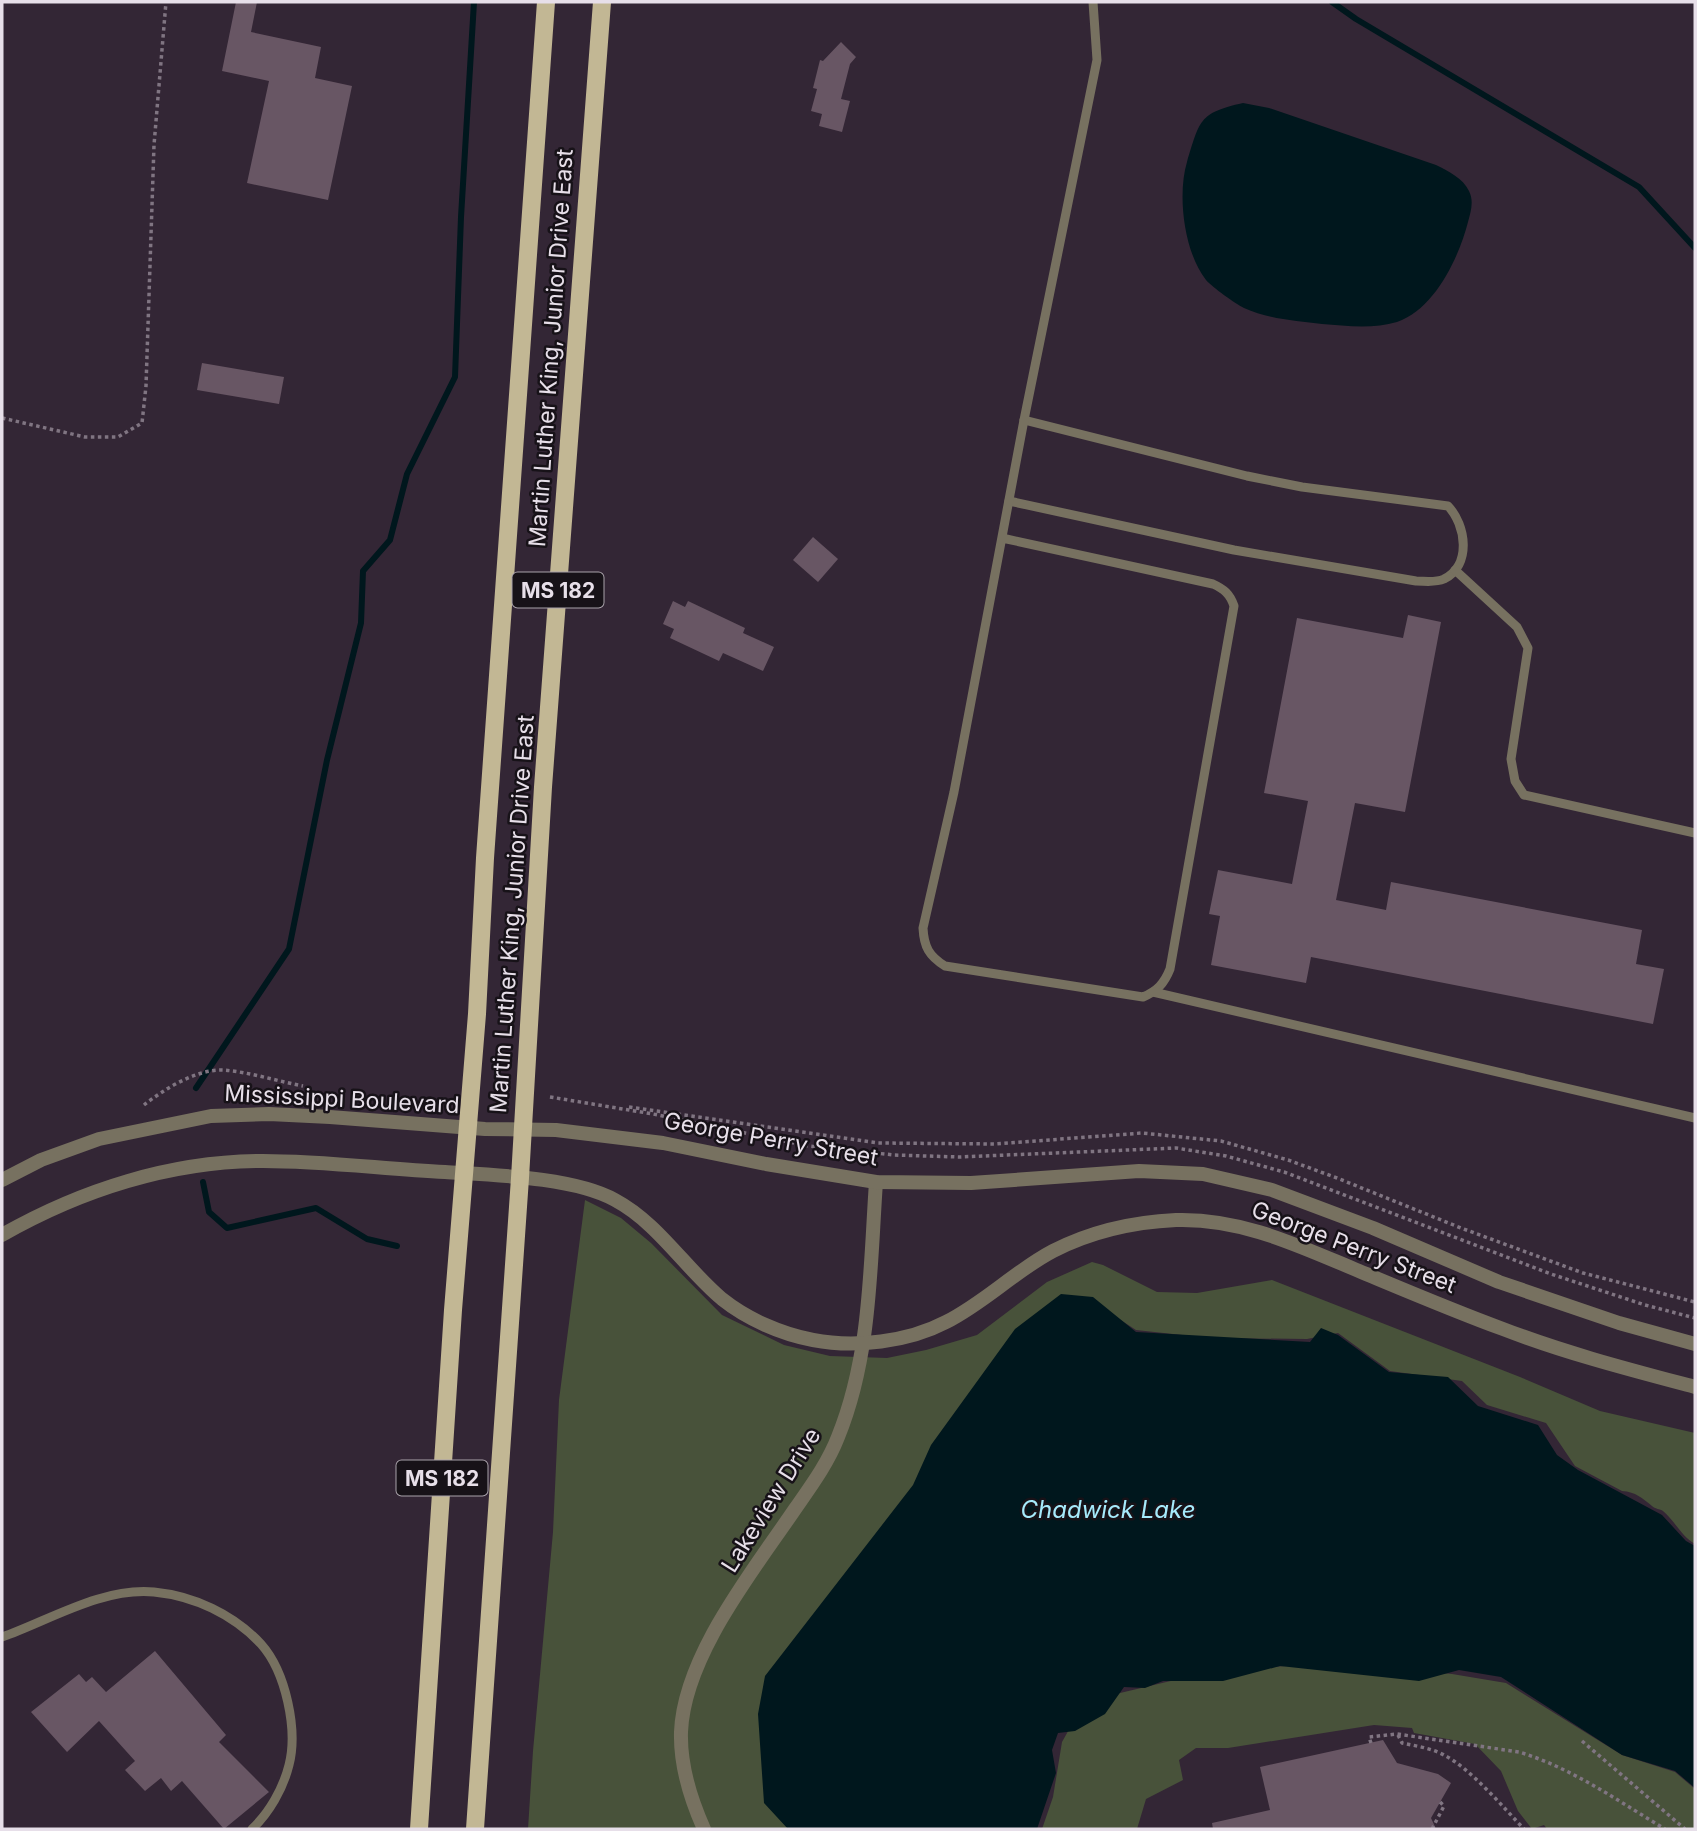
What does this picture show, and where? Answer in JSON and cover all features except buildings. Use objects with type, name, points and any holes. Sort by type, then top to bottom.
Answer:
[{"type":"main road","name":"Martin Luther King, Junior Drive East","points":[[419,1829],[546,2]]},
{"type":"main road","name":"Martin Luther King, Junior Drive East","points":[[475,1829],[520,1178],[543,788],[602,2]]},
{"type":"street","name":"Mississippi Boulevard","points":[[2,1180],[41,1160],[99,1139],[211,1116],[269,1114],[485,1129],[523,1128]]},
{"type":"street","name":"George Perry Street","points":[[523,1128],[663,1143],[766,1164],[876,1182],[971,1183],[1139,1171],[1203,1174],[1272,1190],[1373,1228],[1499,1282],[1619,1324],[1695,1344]]},
{"type":"street","points":[[2,1235],[34,1216],[98,1190],[159,1172],[219,1164],[262,1161],[520,1178]]},
{"type":"street","name":"George Perry Street","points":[[520,1178],[585,1188],[628,1207],[667,1242],[720,1298],[772,1328],[814,1340],[865,1342],[908,1337],[948,1321],[1031,1263],[1078,1239],[1100,1232],[1151,1223],[1206,1221],[1235,1224],[1275,1236],[1507,1331],[1591,1359],[1695,1387]]},
{"type":"street","name":"Lakeview Drive","points":[[704,1829],[692,1802],[681,1733],[685,1702],[694,1672],[723,1617],[830,1456],[855,1388],[865,1342],[876,1182]]},
{"type":"lane","points":[[1002,538],[1213,584],[1223,588],[1234,606],[1170,969],[1165,982],[1143,997],[945,965],[934,959],[924,946],[923,928],[954,792],[1024,420],[1097,61],[1093,2]]},
{"type":"lane","points":[[1009,501],[1234,550],[1432,582],[1444,579],[1454,570],[1462,553],[1464,533],[1457,516],[1448,506],[1301,487],[1261,479],[1024,420]]},
{"type":"lane","points":[[1454,570],[1517,627],[1528,648],[1511,760],[1515,781],[1524,795],[1695,833]]},
{"type":"lane","points":[[1153,992],[1695,1118]]},
{"type":"lane","points":[[2,1637],[66,1609],[113,1596],[151,1591],[188,1598],[231,1618],[262,1646],[280,1677],[292,1721],[289,1765],[275,1799],[252,1829]]},
{"type":"path","points":[[2,418],[85,437],[118,437],[142,423],[146,386],[154,145],[166,2]]},
{"type":"path","points":[[144,1105],[183,1080],[220,1070],[303,1086]]},
{"type":"path","points":[[1397,1734],[1402,1743],[1425,1747],[1445,1755],[1498,1801],[1524,1829]]},
{"type":"path","points":[[1371,1743],[1369,1737],[1397,1734],[1519,1752],[1559,1766],[1665,1829]]},
{"type":"path","points":[[1582,1741],[1685,1829]]},
{"type":"path","points":[[1432,1829],[1444,1805],[1440,1802]]},
{"type":"green space","points":[[585,1200],[621,1218],[651,1243],[722,1315],[784,1345],[830,1356],[887,1358],[977,1335],[1047,1282],[1092,1262],[1157,1292],[1197,1293],[1272,1280],[1600,1411],[1695,1433],[1695,1544],[1663,1511],[1635,1494],[1622,1491],[1575,1466],[1546,1423],[1487,1405],[1462,1381],[1390,1371],[1338,1333],[1307,1339],[1210,1338],[1136,1330],[1116,1317],[790,1829],[528,1829],[553,1532],[559,1400]]},
{"type":"green space","points":[[1337,1663],[1452,1674],[1506,1683],[1622,1755],[1675,1772],[1695,1789],[1695,1829],[1547,1829],[1544,1825],[1532,1829],[1518,1811],[1501,1771],[1475,1744],[1414,1733],[1412,1728],[1374,1725],[1228,1748],[1196,1748],[1179,1760],[1183,1780],[1146,1799],[1137,1829],[1042,1829],[1053,1797],[1062,1742],[1076,1717],[1099,1698],[1217,1670]]},
{"type":"water","points":[[1243,103],[1269,108],[1436,165],[1463,182],[1472,202],[1464,236],[1452,266],[1423,306],[1397,322],[1379,326],[1303,322],[1253,312],[1224,295],[1206,280],[1198,268],[1188,239],[1183,206],[1184,175],[1195,137],[1203,121],[1217,111]]},
{"type":"water","name":"Chadwick Lake","points":[[1061,1294],[1093,1297],[1136,1332],[1310,1342],[1321,1328],[1338,1335],[1389,1372],[1448,1377],[1478,1406],[1538,1425],[1557,1455],[1578,1470],[1662,1515],[1686,1541],[1695,1546],[1695,1788],[1675,1771],[1622,1755],[1501,1677],[1459,1670],[1419,1681],[1280,1666],[1223,1681],[1163,1681],[1145,1688],[1124,1687],[1105,1714],[1075,1731],[1058,1733],[1052,1750],[1056,1773],[1037,1829],[788,1829],[764,1803],[758,1714],[765,1676],[913,1485],[931,1445],[1015,1329]]},
{"type":"waterway","points":[[196,1088],[289,949],[327,760],[361,623],[363,571],[390,540],[407,474],[455,377],[461,217],[474,2]]},
{"type":"waterway","points":[[1332,2],[1356,19],[1639,187],[1695,248]]},
{"type":"waterway","points":[[203,1182],[209,1212],[227,1228],[316,1208],[367,1239],[397,1246]]}]
